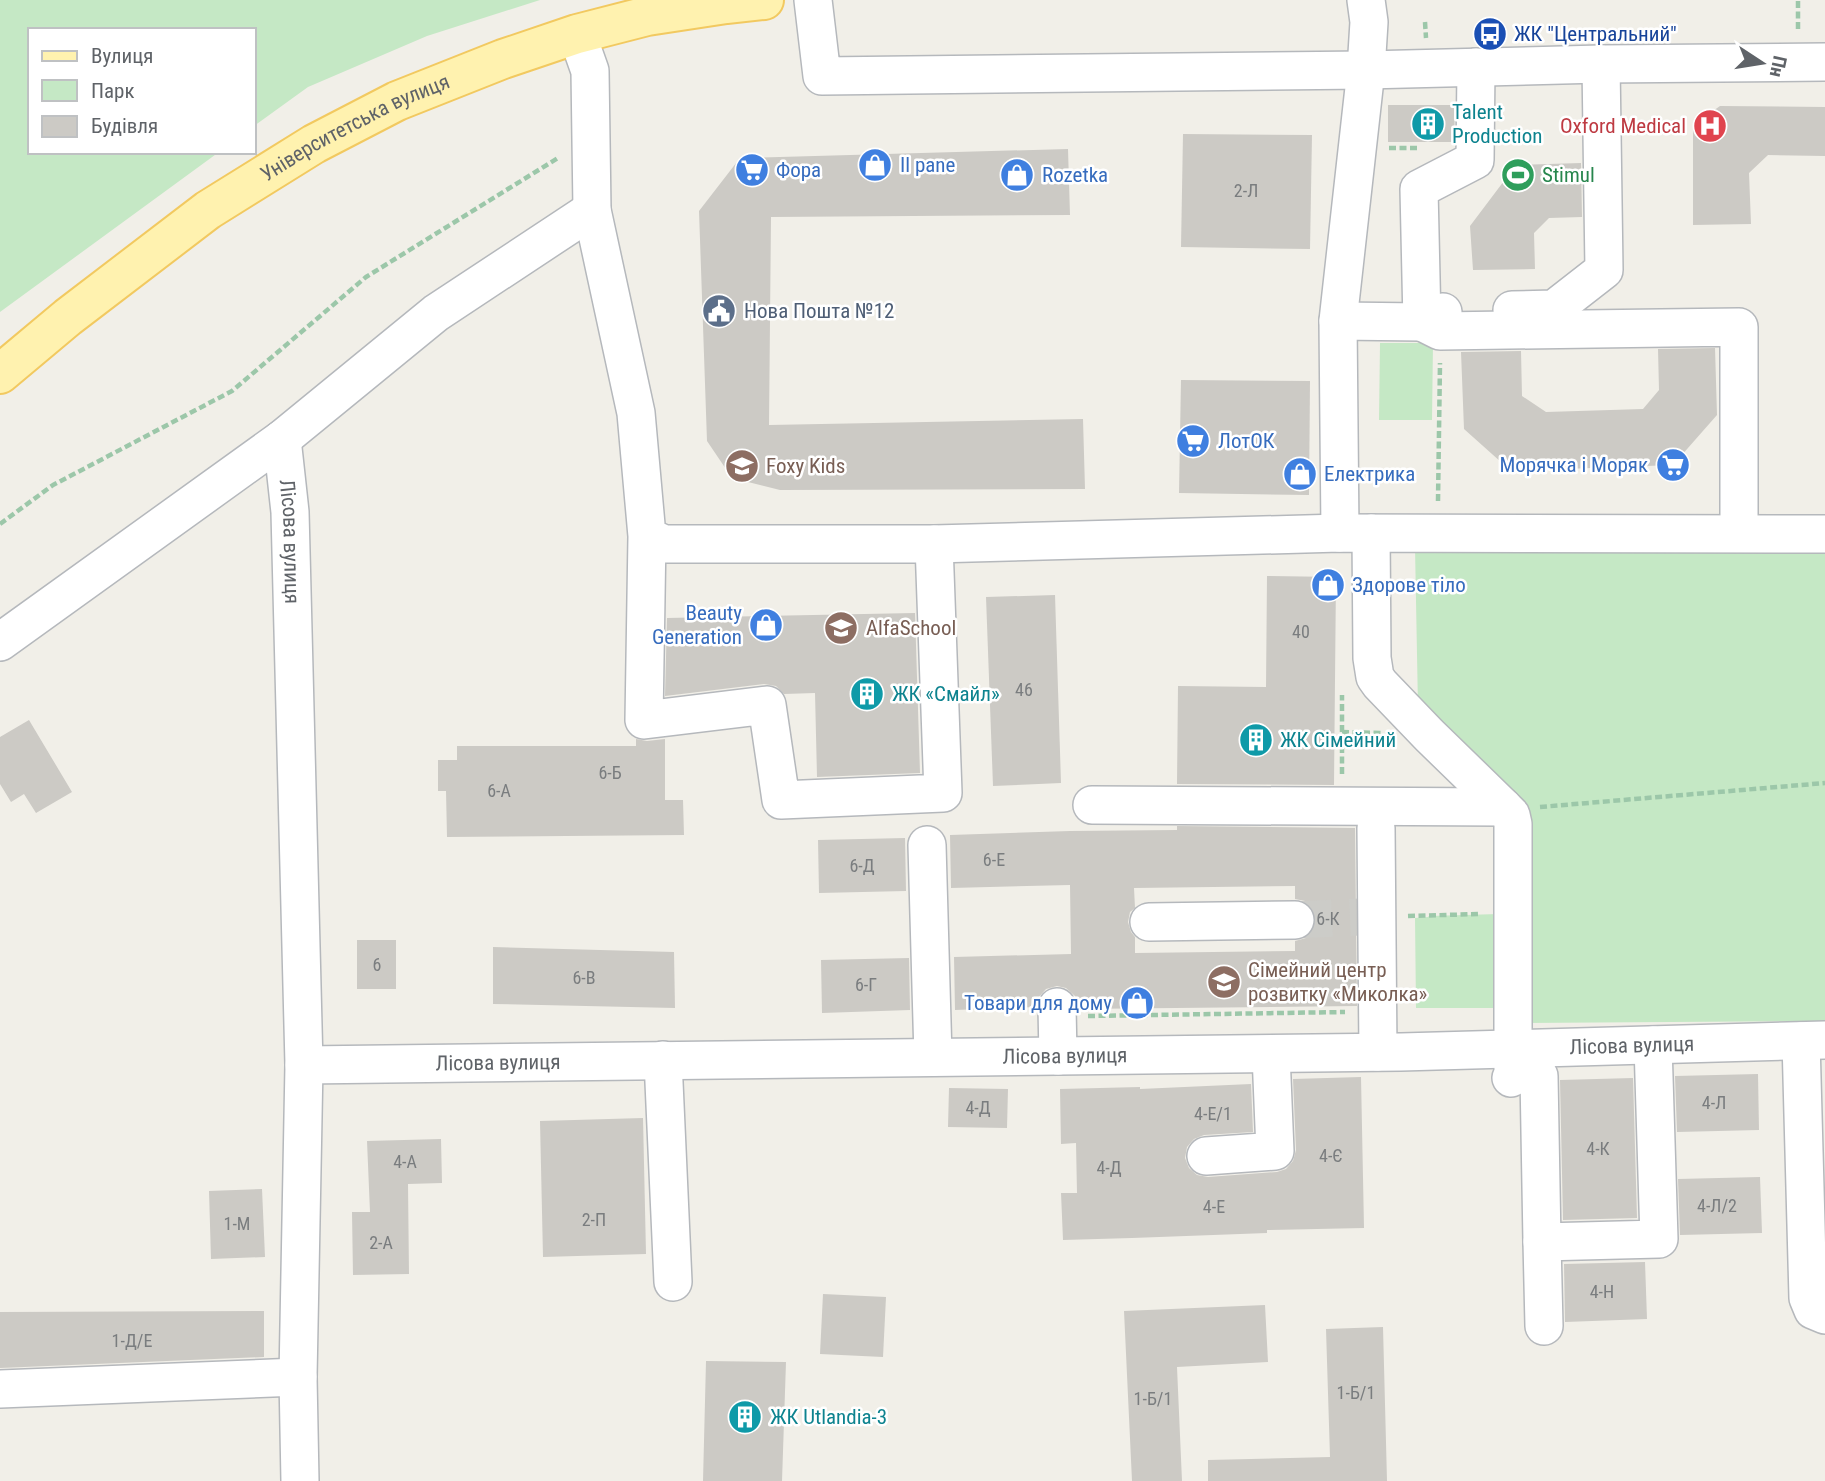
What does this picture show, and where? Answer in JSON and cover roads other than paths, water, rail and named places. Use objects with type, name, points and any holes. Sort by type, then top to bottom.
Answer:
[{"type":"main road","name":"Університетська вулиця","points":[[0,374],[68,317],[208,210],[314,144],[397,101],[503,59],[577,34],[647,16],[764,0]]},
{"type":"street","points":[[813,0],[822,76],[1825,62]]},
{"type":"street","points":[[1366,0],[1366,70],[1338,321],[1355,533],[1375,677],[1429,735],[1506,810],[1513,824],[1521,1068],[1542,1242],[1544,1326]]},
{"type":"street","points":[[577,34],[590,71],[592,210],[636,413],[647,536],[644,720],[767,705],[781,800],[943,793],[934,544]]},
{"type":"street","points":[[1431,326],[1441,312],[1554,309],[1604,270],[1601,64]]},
{"type":"street","points":[[1431,326],[1419,189],[1475,160],[1476,68]]},
{"type":"street","points":[[0,642],[282,439],[436,313],[592,210]]},
{"type":"street","points":[[1338,321],[1431,326],[1739,327],[1739,532]]},
{"type":"street","name":"Лісова вулиця","points":[[282,439],[290,512],[304,1065],[298,1377],[300,1481]]},
{"type":"street","points":[[647,536],[664,544],[934,544],[1419,529],[1825,534]]},
{"type":"street","points":[[1092,805],[1506,810]]},
{"type":"street","points":[[1376,828],[1369,917],[1378,1052]]},
{"type":"street","points":[[927,845],[933,1057]]},
{"type":"street","points":[[1149,922],[1295,920]]},
{"type":"street","points":[[1057,1011],[1058,1056]]},
{"type":"street","points":[[1813,1040],[1815,1178],[1808,1298],[1811,1307],[1825,1315]]},
{"type":"street","name":"Лісова вулиця","points":[[304,1065],[1378,1052],[1521,1068],[1653,1045],[1813,1040]]},
{"type":"street","points":[[1542,1242],[1659,1239],[1653,1045]]},
{"type":"street","points":[[1206,1156],[1275,1151],[1271,1054]]},
{"type":"street","points":[[663,1060],[673,1282]]},
{"type":"street","points":[[0,1389],[298,1377]]},
{"type":"tunnel","points":[[1295,920],[1361,917]]},
{"type":"place","name":"ЖК \"Центральний\"","points":[[1490,34]]},
{"type":"place","name":"Talent Production","points":[[1428,124]]},
{"type":"place","name":"Oxford Medical","points":[[1710,126]]},
{"type":"place","name":"Il pane","points":[[875,165]]},
{"type":"place","name":"Фора","points":[[752,170]]},
{"type":"place","name":"Rozetka","points":[[1017,175]]},
{"type":"place","name":"Stimul","points":[[1518,175]]},
{"type":"place","name":"Нова Пошта №12","points":[[719,311]]},
{"type":"place","name":"ЛотОК","points":[[1193,441]]},
{"type":"place","name":"Морячка і Моряк","points":[[1673,465]]},
{"type":"place","name":"Foxy Kids","points":[[742,466]]},
{"type":"place","name":"Електрика","points":[[1300,474]]},
{"type":"place","name":"Здорове тіло","points":[[1328,585]]},
{"type":"place","name":"Beauty Generation","points":[[766,625]]},
{"type":"place","name":"AlfaSchool","points":[[841,628]]},
{"type":"place","name":"ЖК «Смайл»","points":[[867,694]]},
{"type":"place","name":"ЖК Сімейний","points":[[1256,740]]},
{"type":"place","name":"Сімейний центр розвитку «Миколка»","points":[[1224,982]]},
{"type":"place","name":"Товари для дому","points":[[1137,1003]]},
{"type":"place","name":"ЖК Utlandia-3","points":[[745,1417]]}]
